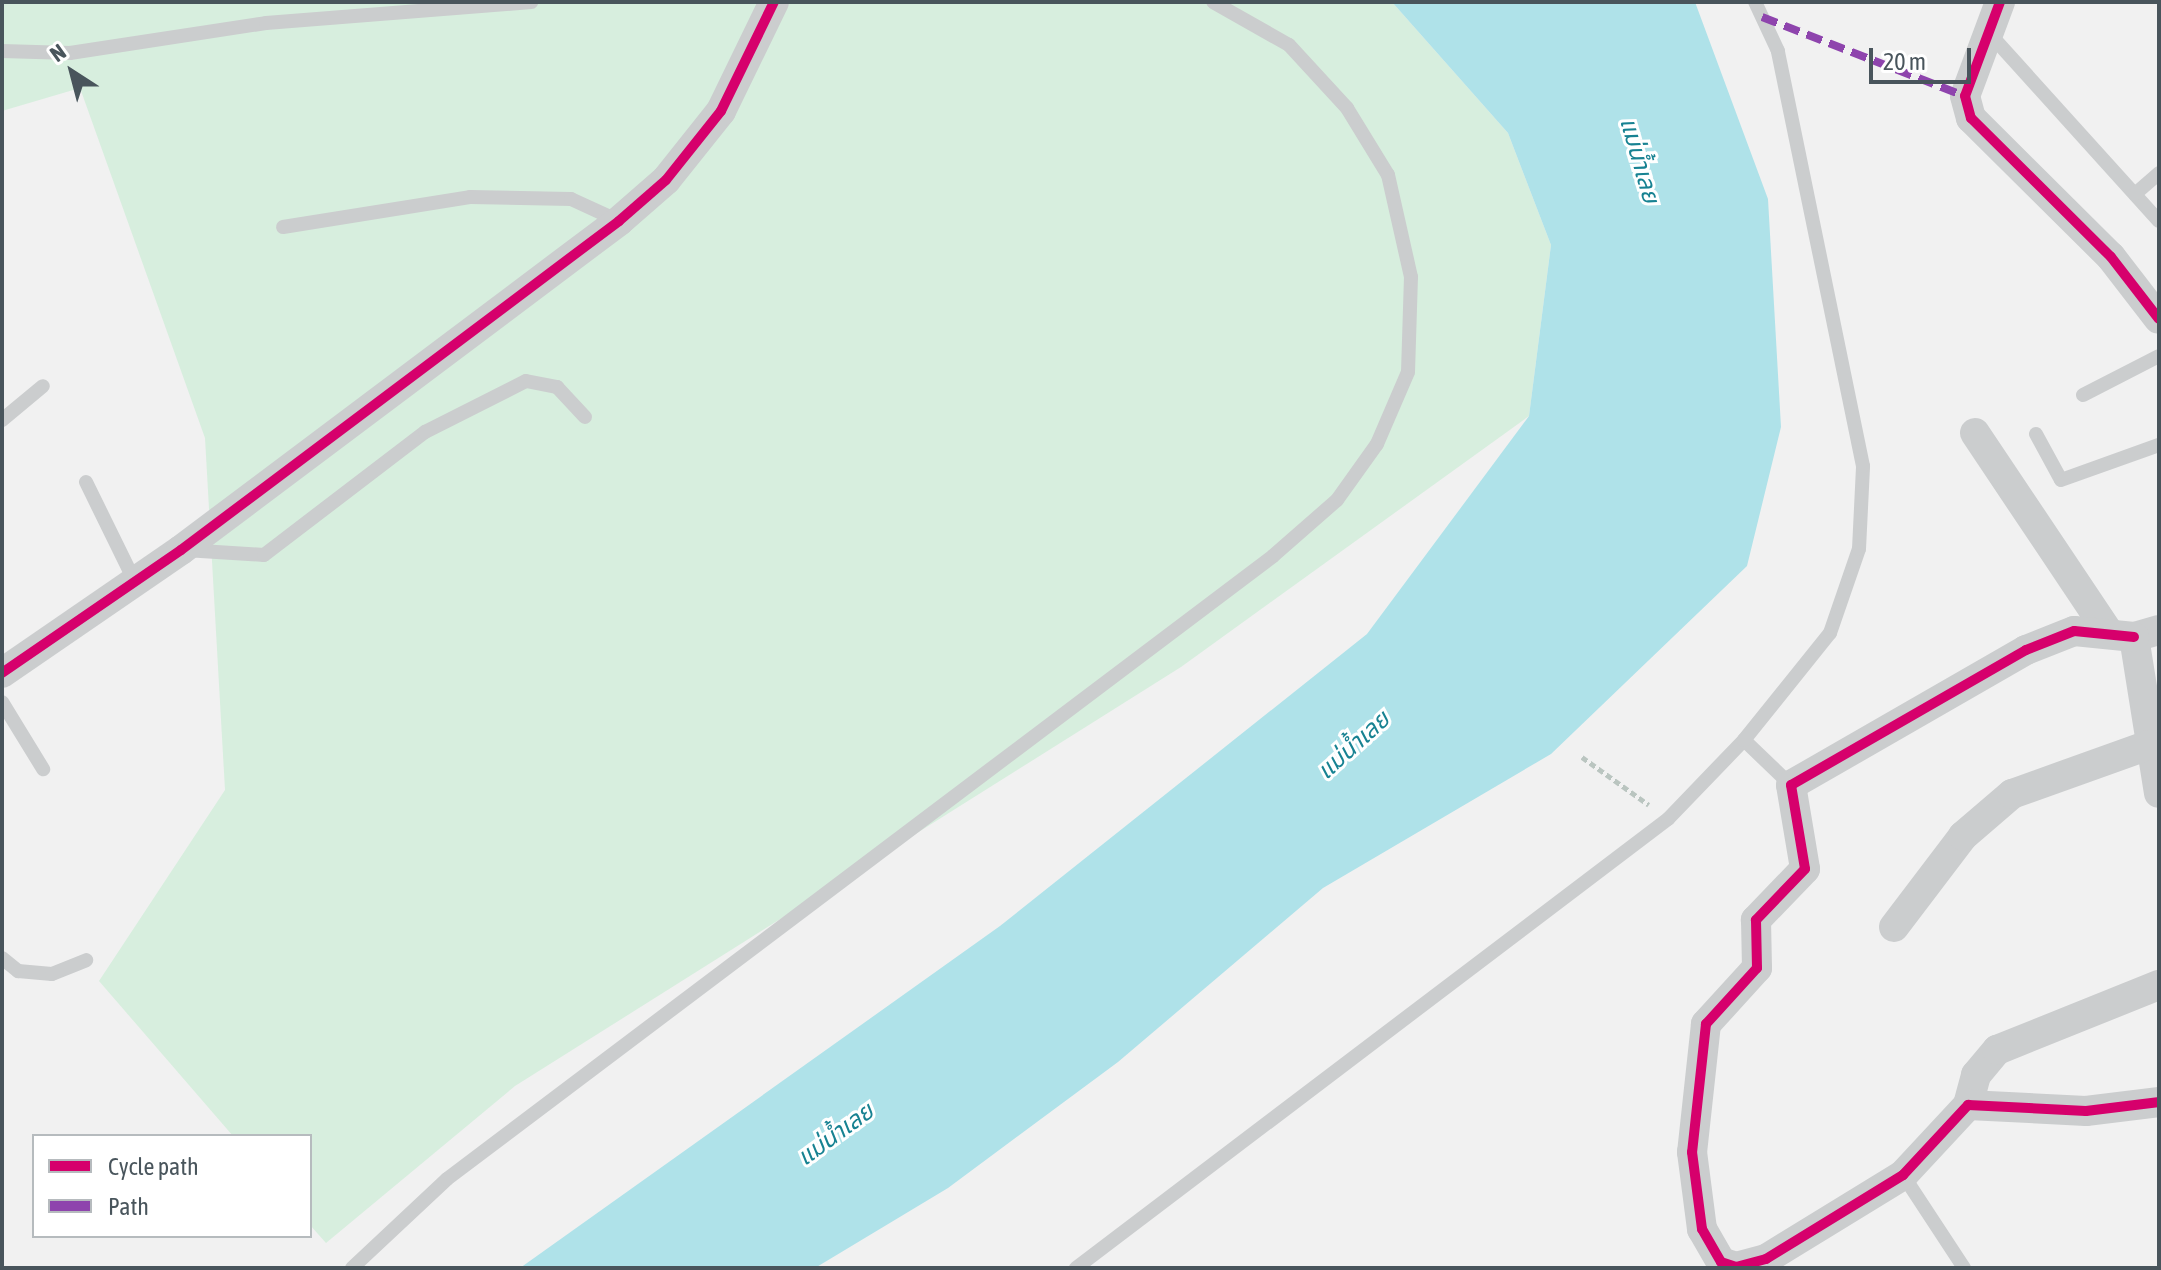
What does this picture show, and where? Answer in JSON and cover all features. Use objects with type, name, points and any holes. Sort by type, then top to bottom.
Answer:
[{"type":"street","points":[[2,673],[181,550],[619,221],[666,180],[721,111],[774,2]]},
{"type":"street","points":[[2000,2],[1965,96],[1971,118],[2111,257],[2159,319]]},
{"type":"street","points":[[1975,433],[2134,633],[2149,745],[2159,793]]},
{"type":"street","points":[[2134,633],[2074,631],[2026,650],[1791,785],[1805,869],[1756,920],[1757,968],[1706,1024],[1692,1152],[1702,1229],[1721,1262],[1736,1267],[1766,1259],[1903,1175],[1968,1105],[1976,1075],[1997,1050],[2159,985]]},
{"type":"street","points":[[1894,927],[1963,836],[2012,794],[2149,745]]},
{"type":"street","points":[[1968,1105],[2086,1111],[2159,1102]]},
{"type":"lane","points":[[2,51],[70,53],[266,23],[531,2]]},
{"type":"lane","points":[[352,1268],[447,1179],[1273,556],[1337,500],[1377,444],[1408,372],[1411,277],[1388,175],[1347,108],[1289,45],[1213,2]]},
{"type":"lane","points":[[1076,1268],[1668,819],[1744,740],[1830,633],[1859,549],[1863,466],[1778,51],[1755,2]]},
{"type":"lane","points":[[1988,33],[2159,221]]},
{"type":"lane","points":[[2135,194],[2159,173]]},
{"type":"lane","points":[[283,227],[470,197],[571,199],[619,221]]},
{"type":"lane","points":[[2083,395],[2159,356]]},
{"type":"lane","points":[[181,550],[264,555],[425,432],[526,381],[557,387],[585,417]]},
{"type":"lane","points":[[2,420],[43,386]]},
{"type":"lane","points":[[2036,434],[2061,480],[2159,445]]},
{"type":"lane","points":[[86,482],[135,583]]},
{"type":"lane","points":[[2,702],[43,769]]},
{"type":"lane","points":[[1744,740],[1791,785]]},
{"type":"lane","points":[[2,958],[18,971],[52,974],[86,960]]},
{"type":"lane","points":[[1903,1175],[1964,1268]]},
{"type":"path","points":[[1582,757],[1668,819]]},
{"type":"green space","points":[[2,2],[1392,2],[1508,133],[1551,245],[1529,416],[1181,667],[515,1086],[326,1243],[312,1227],[312,1134],[231,1134],[99,981],[225,790],[205,438],[80,88],[2,111]]},
{"type":"water","name":"แม่น้ำเลย","points":[[1392,2],[1695,2],[1768,199],[1781,427],[1747,566],[1551,754],[1323,888],[1118,1062],[948,1188],[815,1268],[520,1268],[1000,926],[1367,634],[1529,416],[1551,245],[1508,133]]},
{"type":"marked path","points":[[1762,17],[1965,96]]},
{"type":"cycle path","points":[[2,673],[181,550],[619,221],[666,180],[721,111],[774,2]]},
{"type":"cycle path","points":[[2000,2],[1965,96],[1971,118],[2111,257],[2159,319]]},
{"type":"cycle path","points":[[2134,637],[2074,631],[2026,650],[1791,785],[1805,869],[1756,920],[1757,968],[1706,1024],[1692,1152],[1702,1229],[1721,1262],[1736,1267],[1766,1259],[1903,1175],[1968,1105],[2086,1111],[2159,1102]]}]
